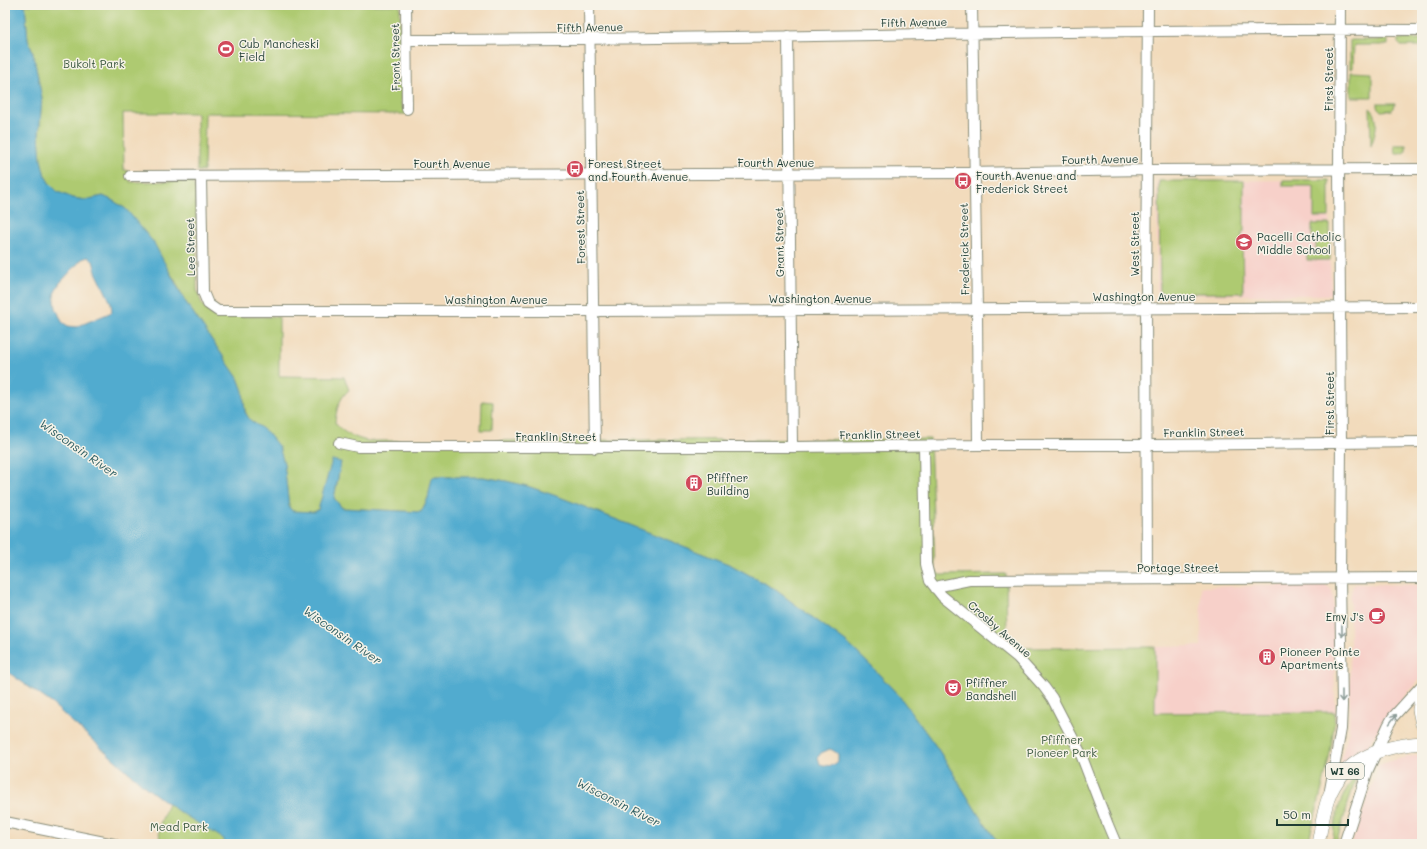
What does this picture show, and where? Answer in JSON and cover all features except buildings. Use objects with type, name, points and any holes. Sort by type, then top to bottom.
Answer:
[{"type":"main road","points":[[1422,693],[1418,710],[1422,724]]},
{"type":"main road","name":"WI 66","points":[[1318,844],[1328,800],[1335,784],[1348,768],[1361,759],[1374,753],[1422,743]]},
{"type":"street","name":"Front Street","points":[[406,5],[407,109]]},
{"type":"street","name":"Forest Street","points":[[589,5],[595,448]]},
{"type":"street","name":"Frederick Street","points":[[972,5],[978,445]]},
{"type":"street","name":"West Street","points":[[1147,579],[1146,309],[1148,5]]},
{"type":"street","name":"First Street","points":[[1328,800],[1342,718],[1340,578],[1340,5]]},
{"type":"street","name":"Fifth Avenue","points":[[407,40],[589,39],[1148,30],[1422,30]]},
{"type":"street","name":"Grant Street","points":[[788,36],[792,448]]},
{"type":"street","name":"Fourth Avenue","points":[[130,176],[975,173],[1147,170],[1422,169]]},
{"type":"street","name":"Lee Street","points":[[201,176],[203,292],[205,301],[218,311]]},
{"type":"street","name":"Washington Avenue","points":[[218,311],[977,310],[1422,307]]},
{"type":"street","name":"Franklin Street","points":[[339,443],[354,446],[374,447],[792,448],[978,445],[1422,442]]},
{"type":"street","name":"Crosby Avenue","points":[[924,446],[926,564],[930,580],[942,596],[1017,657],[1052,698],[1080,752],[1116,844]]},
{"type":"street","name":"Portage Street","points":[[936,588],[969,580],[1422,578]]},
{"type":"street","points":[[1344,844],[1374,753],[1394,717],[1422,685]]},
{"type":"street","points":[[5,822],[114,844]]},
{"type":"shaded area","name":"Pacelli Catholic Middle School","points":[[1329,180],[1331,295],[1163,295],[1157,291],[1157,181]]},
{"type":"shaded area","points":[[1356,584],[1422,585],[1422,677],[1383,721],[1365,751],[1336,777],[1349,730],[1350,597],[1353,586]]},
{"type":"shaded area","points":[[1326,585],[1332,590],[1333,596],[1335,712],[1155,713],[1155,647],[1201,646],[1201,587]]},
{"type":"shaded area","points":[[1422,754],[1422,844],[1352,844],[1379,765],[1393,760]]},
{"type":"green space","name":"Pfiffner Pioneer Park","points":[[25,5],[400,5],[401,103],[403,109],[409,110],[410,114],[205,113],[204,171],[197,171],[197,113],[123,113],[124,170],[128,171],[130,182],[188,181],[193,183],[196,191],[197,290],[201,303],[209,313],[217,316],[279,317],[279,376],[344,377],[349,390],[339,405],[335,423],[349,435],[367,441],[930,439],[935,568],[937,573],[940,575],[1006,574],[1007,640],[1016,648],[1155,647],[1155,713],[1335,712],[1334,729],[1328,762],[1308,844],[999,844],[978,814],[938,749],[900,697],[847,643],[773,588],[731,565],[562,498],[527,486],[483,477],[436,477],[432,478],[428,498],[421,512],[342,508],[334,498],[341,462],[318,510],[314,512],[292,511],[289,507],[284,463],[247,416],[238,378],[185,301],[175,280],[126,209],[103,196],[85,200],[73,198],[58,192],[45,176],[41,160],[39,135],[42,98],[33,53],[28,40]]},
{"type":"green space","points":[[1398,39],[1422,39],[1422,46],[1401,46],[1398,43]]},
{"type":"green space","points":[[1350,40],[1388,40],[1388,45],[1354,45],[1353,68],[1350,69]]},
{"type":"green space","points":[[1351,72],[1372,73],[1372,97],[1351,97]]},
{"type":"green space","points":[[1377,103],[1395,103],[1392,110],[1381,111],[1377,107]]},
{"type":"green space","points":[[1370,108],[1376,121],[1371,146]]},
{"type":"green space","points":[[1394,145],[1406,145],[1406,151],[1403,153],[1395,153]]},
{"type":"green space","points":[[1283,180],[1329,180],[1329,217],[1314,217],[1314,186],[1283,186]]},
{"type":"green space","points":[[1159,181],[1244,181],[1244,232],[1242,233],[1243,293],[1160,293]]},
{"type":"green space","points":[[1312,224],[1330,224],[1330,260],[1307,260],[1307,252],[1316,252],[1316,237],[1312,237]]},
{"type":"green space","points":[[482,401],[493,402],[492,430],[481,430]]},
{"type":"green space","points":[[1356,777],[1336,844],[1332,844],[1334,825],[1340,804],[1345,792]]},
{"type":"green space","name":"Mead Park","points":[[170,798],[243,844],[160,844],[159,827]]},
{"type":"water","name":"Wisconsin River","points":[[5,5],[25,5],[28,40],[33,53],[42,98],[39,135],[41,160],[45,176],[58,192],[73,198],[85,200],[103,196],[112,200],[126,209],[154,243],[185,301],[238,378],[243,391],[245,412],[250,420],[267,432],[279,447],[284,463],[289,507],[292,511],[314,512],[318,510],[332,460],[341,462],[334,498],[342,508],[421,512],[428,498],[432,478],[483,477],[527,486],[562,498],[731,565],[773,588],[847,643],[874,669],[900,697],[938,749],[978,814],[999,844],[224,844],[224,839],[178,811],[144,786],[50,702],[5,670]],"holes":[[[88,257],[93,261],[96,272],[111,303],[112,312],[76,327],[68,326],[62,322],[56,308],[54,294],[59,284],[82,259]],[[830,749],[838,754],[838,761],[830,766],[820,764],[818,757],[821,753]]]},
{"type":"place","name":"Cub Mancheski Field","points":[[226,49]]},
{"type":"place","name":"Forest Street and Fourth Avenue","points":[[575,169]]},
{"type":"place","name":"Fourth Avenue and Frederick Street","points":[[963,181]]},
{"type":"place","name":"Pacelli Catholic Middle School","points":[[1244,242]]},
{"type":"place","name":"Pfiffner Building","points":[[694,483]]},
{"type":"place","name":"Emy J's","points":[[1377,616]]},
{"type":"place","name":"Pioneer Pointe Apartments","points":[[1267,657]]},
{"type":"place","name":"Pfiffner Bandshell","points":[[953,688]]},
{"type":"park label","name":"Bukolt Park","points":[[94,63]]}]
